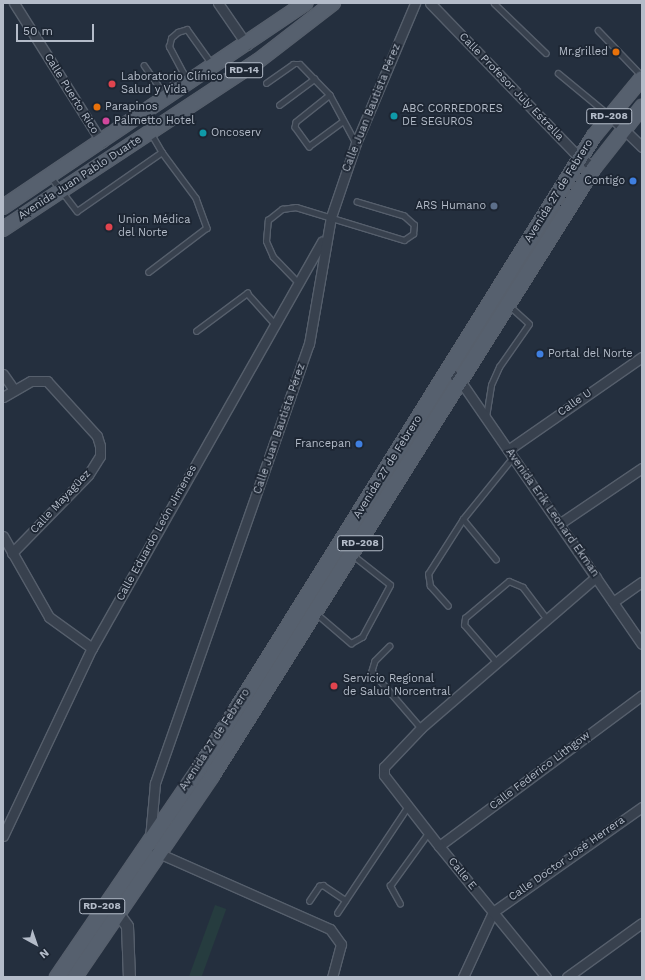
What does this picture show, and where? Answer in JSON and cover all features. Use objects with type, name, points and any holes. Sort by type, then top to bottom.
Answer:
[{"type":"main road","name":"Avenida Juan Pablo Duarte","points":[[3,229],[151,133],[258,61],[333,3]]},
{"type":"main road","name":"Avenida Juan Pablo Duarte","points":[[3,207],[102,143],[165,95],[214,67],[247,45],[300,5]]},
{"type":"main road","name":"Avenida 27 de Febrero","points":[[56,977],[149,837],[199,769],[449,371],[580,157],[609,115],[642,77]]},
{"type":"main road","name":"Avenida 27 de Febrero","points":[[75,977],[117,912],[212,776],[509,306],[594,168],[622,128],[642,107]]},
{"type":"street","name":"Calle Puerto Rico","points":[[14,3],[102,143]]},
{"type":"street","points":[[218,3],[247,45]]},
{"type":"street","name":"Calle Juan Bautista Pérez","points":[[149,837],[155,784],[309,344],[325,236],[331,217],[356,143],[415,3]]},
{"type":"street","name":"Calle Profesor July Estrella","points":[[430,3],[580,157],[594,168]]},
{"type":"street","points":[[609,115],[642,147]]},
{"type":"street","name":"Calle Eduardo León Jimenes","points":[[3,836],[6,820],[92,648],[325,236]]},
{"type":"street","name":"Calle U","points":[[510,453],[642,357]]},
{"type":"street","name":"Avenida Erik Leonard Ekman","points":[[449,371],[461,382],[642,644]]},
{"type":"street","points":[[3,374],[14,390]]},
{"type":"street","name":"Calle Mayagüez","points":[[3,397],[31,380],[47,381],[97,436],[100,446],[100,456],[88,475],[12,553]]},
{"type":"street","points":[[559,524],[642,468]]},
{"type":"street","points":[[3,536],[49,617],[92,648]]},
{"type":"street","points":[[421,728],[596,577]]},
{"type":"street","points":[[613,602],[642,582]]},
{"type":"street","name":"Calle Federico Lithgow","points":[[439,846],[642,695]]},
{"type":"street","name":"Calle E","points":[[421,728],[384,767],[384,775],[409,805],[439,846],[546,977]]},
{"type":"street","name":"Calle Doctor José Herrera","points":[[493,912],[642,807]]},
{"type":"street","points":[[149,837],[157,855],[330,929],[341,944],[332,977]]},
{"type":"street","points":[[104,904],[117,912],[128,932],[129,977]]},
{"type":"street","points":[[463,977],[493,912]]},
{"type":"street","points":[[567,977],[642,923]]},
{"type":"lane","points":[[494,3],[546,53]]},
{"type":"lane","points":[[144,65],[165,95],[183,73],[169,47],[171,38],[178,32],[187,29],[214,67]]},
{"type":"lane","points":[[598,30],[642,77]]},
{"type":"lane","points":[[266,83],[297,63],[330,95],[356,143]]},
{"type":"lane","points":[[558,73],[609,115]]},
{"type":"lane","points":[[279,105],[314,79]]},
{"type":"lane","points":[[330,95],[296,122],[295,127],[309,146],[343,121]]},
{"type":"lane","points":[[149,272],[207,228],[196,198],[162,152],[151,133]]},
{"type":"lane","points":[[51,177],[77,211],[162,152]]},
{"type":"lane","points":[[298,282],[273,257],[266,241],[268,220],[275,212],[296,207],[404,240],[413,234],[414,225],[404,216],[357,202]]},
{"type":"lane","points":[[196,331],[247,293],[275,324]]},
{"type":"lane","points":[[486,418],[490,385],[499,367],[529,324],[509,306]]},
{"type":"lane","points":[[448,606],[427,579],[463,519],[510,453]]},
{"type":"lane","points":[[463,519],[496,559]]},
{"type":"lane","points":[[315,613],[351,643],[362,637],[390,585],[352,554]]},
{"type":"lane","points":[[497,663],[464,625],[465,618],[509,581],[523,587],[547,620]]},
{"type":"lane","points":[[390,646],[375,661],[372,671],[421,728]]},
{"type":"lane","points":[[337,913],[409,805]]},
{"type":"lane","points":[[400,904],[390,886],[429,832]]},
{"type":"lane","points":[[309,901],[319,886],[323,886],[345,900]]},
{"type":"green space","points":[[215,905],[226,909],[202,977],[189,977]]},
{"type":"place","name":"Mr.grilled","points":[[616,52]]},
{"type":"place","name":"Laboratorio Clínico Salud y Vida","points":[[112,84]]},
{"type":"place","name":"Parapinos","points":[[97,107]]},
{"type":"place","name":"ABC CORREDORES DE SEGUROS","points":[[394,116]]},
{"type":"place","name":"Palmetto Hotel","points":[[106,121]]},
{"type":"place","name":"Oncoserv","points":[[203,133]]},
{"type":"place","name":"Contigo","points":[[633,181]]},
{"type":"place","name":"ARS Humano","points":[[494,206]]},
{"type":"place","name":"Union Médica del Norte","points":[[109,227]]},
{"type":"place","name":"Portal del Norte","points":[[540,354]]},
{"type":"place","name":"Francepan","points":[[359,444]]},
{"type":"place","name":"Servicio Regional de Salud Norcentral","points":[[334,686]]}]
